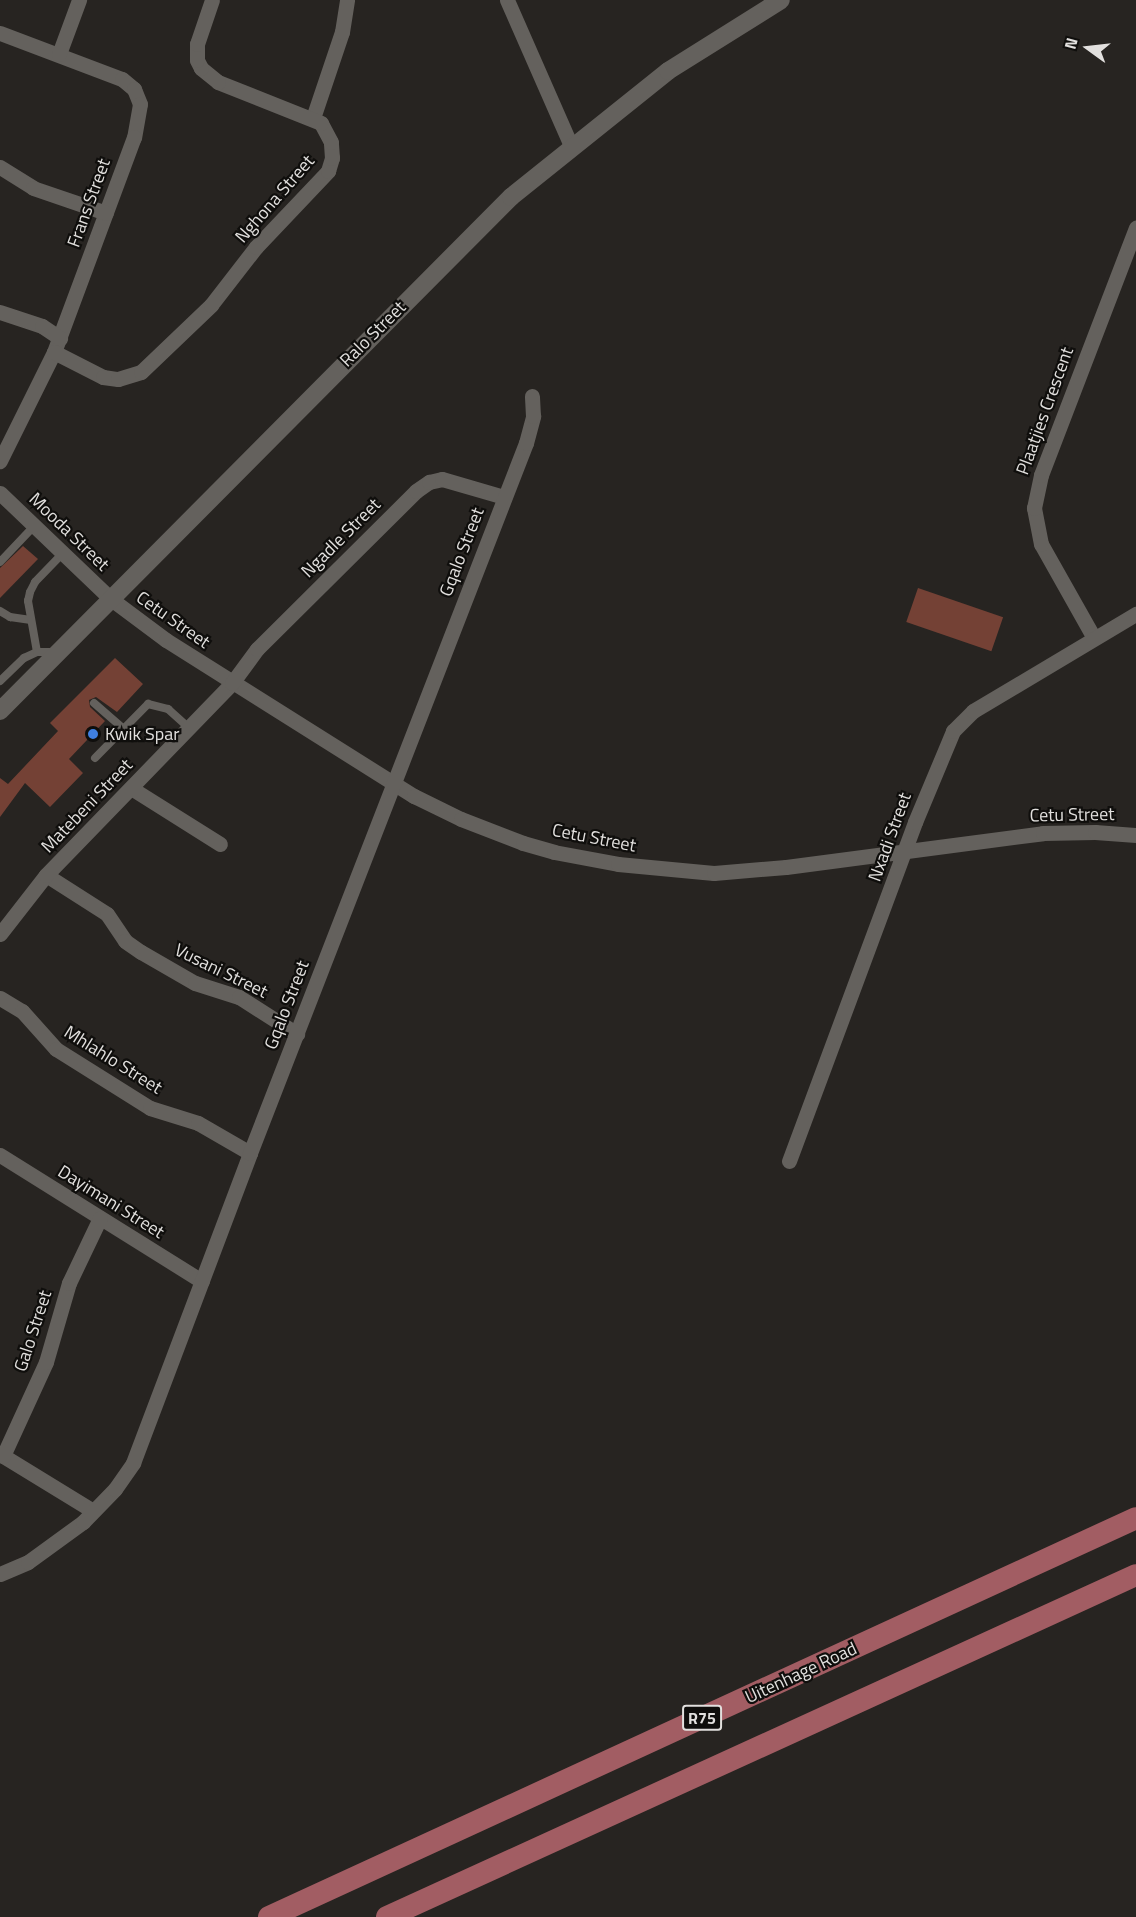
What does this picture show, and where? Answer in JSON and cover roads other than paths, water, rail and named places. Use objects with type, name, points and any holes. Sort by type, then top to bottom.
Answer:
[{"type":"main road","name":"Uitenhage Road","points":[[269,1917],[1136,1518]]},
{"type":"main road","points":[[387,1917],[1136,1575]]},
{"type":"street","points":[[59,54],[79,0]]},
{"type":"street","points":[[212,0],[196,52],[197,60],[205,73],[218,82],[314,118],[342,32],[348,0]]},
{"type":"street","points":[[507,0],[571,146]]},
{"type":"street","name":"Ralo Street","points":[[0,711],[511,197],[571,146],[687,57],[781,0]]},
{"type":"street","name":"Frans Street","points":[[0,33],[123,79],[138,96],[140,104],[138,123],[57,345],[0,461]]},
{"type":"street","name":"Nghona Street","points":[[0,312],[42,326],[57,345],[110,378],[126,378],[151,365],[211,306],[256,247],[328,171],[332,158],[332,142],[325,128],[314,118]]},
{"type":"street","points":[[0,167],[33,188],[106,213]]},
{"type":"street","name":"Plaatjies Crescent","points":[[1094,638],[1041,544],[1034,508],[1041,476],[1136,228]]},
{"type":"street","name":"Gqalo Street","points":[[0,1574],[46,1550],[116,1489],[134,1463],[250,1153],[530,432],[533,416],[532,396]]},
{"type":"street","name":"Ngadle Street","points":[[232,683],[257,649],[423,485],[442,479],[504,498]]},
{"type":"street","name":"Mooda Street","points":[[0,493],[111,599]]},
{"type":"street","name":"Cetu Street","points":[[111,599],[142,625],[393,784],[461,819],[523,843],[590,859],[651,868],[714,873],[738,872],[1043,833],[1095,831],[1136,835]]},
{"type":"street","name":"Nxadi Street","points":[[789,1161],[948,740],[960,723],[973,711],[1136,614]]},
{"type":"street","name":"Matebeni Street","points":[[0,934],[46,875],[232,683]]},
{"type":"street","points":[[132,788],[220,844]]},
{"type":"street","name":"Vusani Street","points":[[46,875],[107,914],[125,941],[141,952],[195,983],[239,997],[297,1034]]},
{"type":"street","name":"Mhlahlo Street","points":[[0,998],[22,1011],[56,1049],[150,1108],[198,1123],[250,1153]]},
{"type":"street","name":"Dayimani Street","points":[[0,1155],[202,1281]]},
{"type":"street","name":"Galo Street","points":[[2,1455],[46,1362],[69,1283],[100,1218]]},
{"type":"street","points":[[2,1455],[93,1511]]},
{"type":"lane","points":[[0,562],[34,526]]},
{"type":"lane","points":[[37,652],[28,601],[30,592],[35,582],[63,553]]},
{"type":"lane","points":[[0,611],[10,617],[31,620]]},
{"type":"lane","points":[[0,681],[16,664],[37,652],[57,652]]},
{"type":"lane","points":[[94,703],[123,728]]},
{"type":"lane","points":[[95,758],[145,705],[152,704],[168,709],[189,728]]},
{"type":"place","name":"Kwik Spar","points":[[93,734]]}]
